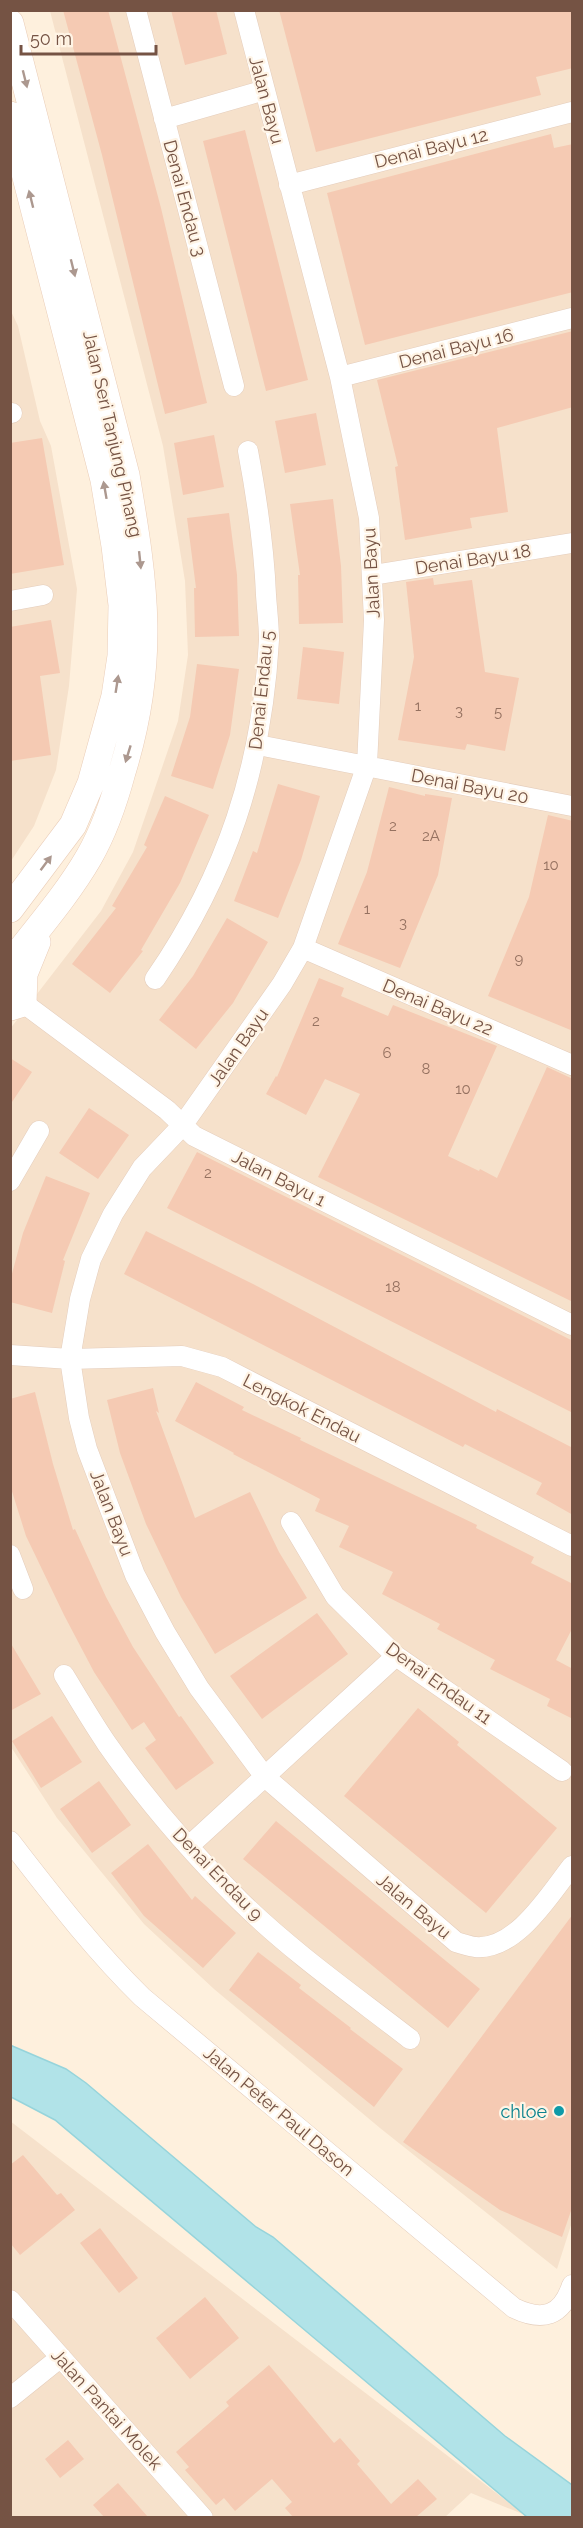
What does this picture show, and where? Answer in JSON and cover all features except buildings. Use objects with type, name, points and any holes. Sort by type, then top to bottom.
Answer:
[{"type":"main road","name":"Jalan Seri Tanjung Pinang","points":[[10,23],[126,475],[139,551],[146,641],[135,732],[112,808],[89,858],[10,964]]},
{"type":"main road","name":"Jalan Seri Tanjung Pinang","points":[[10,115],[15,152],[104,480],[122,605],[122,646],[115,696],[91,783],[73,825],[10,909]]},
{"type":"main road","points":[[15,1001],[47,916]]},
{"type":"street","name":"Denai Endau 3","points":[[136,10],[234,386]]},
{"type":"street","name":"Jalan Bayu","points":[[244,10],[340,377],[369,518],[374,575],[374,620],[367,765],[303,948],[282,984],[183,1125],[142,1168],[113,1214],[91,1259],[80,1299],[70,1359],[79,1418],[87,1449],[135,1575],[165,1632],[199,1688],[265,1777],[456,1942],[476,1947],[507,1940],[526,1923],[573,1866]]},
{"type":"street","points":[[164,119],[265,90]]},
{"type":"street","name":"Denai Bayu 12","points":[[289,184],[573,112]]},
{"type":"street","name":"Denai Bayu 16","points":[[340,377],[573,318]]},
{"type":"street","name":"Denai Endau 5","points":[[155,979],[182,940],[215,874],[240,810],[258,745],[269,638],[264,555],[257,495],[248,451]]},
{"type":"street","name":"Denai Bayu 18","points":[[374,575],[573,543]]},
{"type":"street","points":[[10,601],[43,595]]},
{"type":"street","name":"Denai Bayu 20","points":[[258,745],[573,806]]},
{"type":"street","name":"Denai Bayu 22","points":[[303,948],[573,1065]]},
{"type":"street","name":"Jalan Bayu 1","points":[[15,1001],[167,1110],[194,1136],[573,1325]]},
{"type":"street","points":[[10,1181],[39,1131]]},
{"type":"street","name":"Lengkok Endau","points":[[10,1355],[70,1359],[182,1356],[222,1367],[573,1546]]},
{"type":"street","name":"Denai Endau 11","points":[[291,1522],[335,1596],[396,1656],[562,1771]]},
{"type":"street","points":[[10,1555],[23,1589]]},
{"type":"street","points":[[189,1846],[396,1656]]},
{"type":"street","name":"Denai Endau 9","points":[[64,1675],[106,1742],[189,1846],[241,1902],[299,1953],[410,2039]]},
{"type":"street","name":"Jalan Peter Paul Dason","points":[[10,1841],[76,1927],[108,1964],[142,1997],[514,2308],[526,2314],[542,2317],[558,2310],[568,2298],[573,2285]]},
{"type":"street","name":"Jalan Pantai Molek","points":[[10,2300],[203,2517]]},
{"type":"street","points":[[10,2398],[61,2357]]},
{"type":"shaded area","points":[[50,11],[572,11],[572,2222],[557,2269],[380,2128],[214,1989],[144,1924],[57,1818],[11,1747],[10,1029],[101,911],[133,852],[178,721],[188,655],[185,581],[163,446]]},
{"type":"shaded area","points":[[10,309],[18,326],[40,421],[51,446],[77,589],[69,686],[56,770],[34,826],[11,861]]},
{"type":"shaded area","points":[[10,2121],[525,2515],[471,2493],[444,2518],[11,2517]]},
{"type":"water","points":[[10,2045],[66,2069],[86,2083],[256,2227],[273,2237],[505,2436],[572,2485],[572,2517],[527,2517],[55,2120],[11,2097]]},
{"type":"place","name":"chloe","points":[[559,2111]]}]
